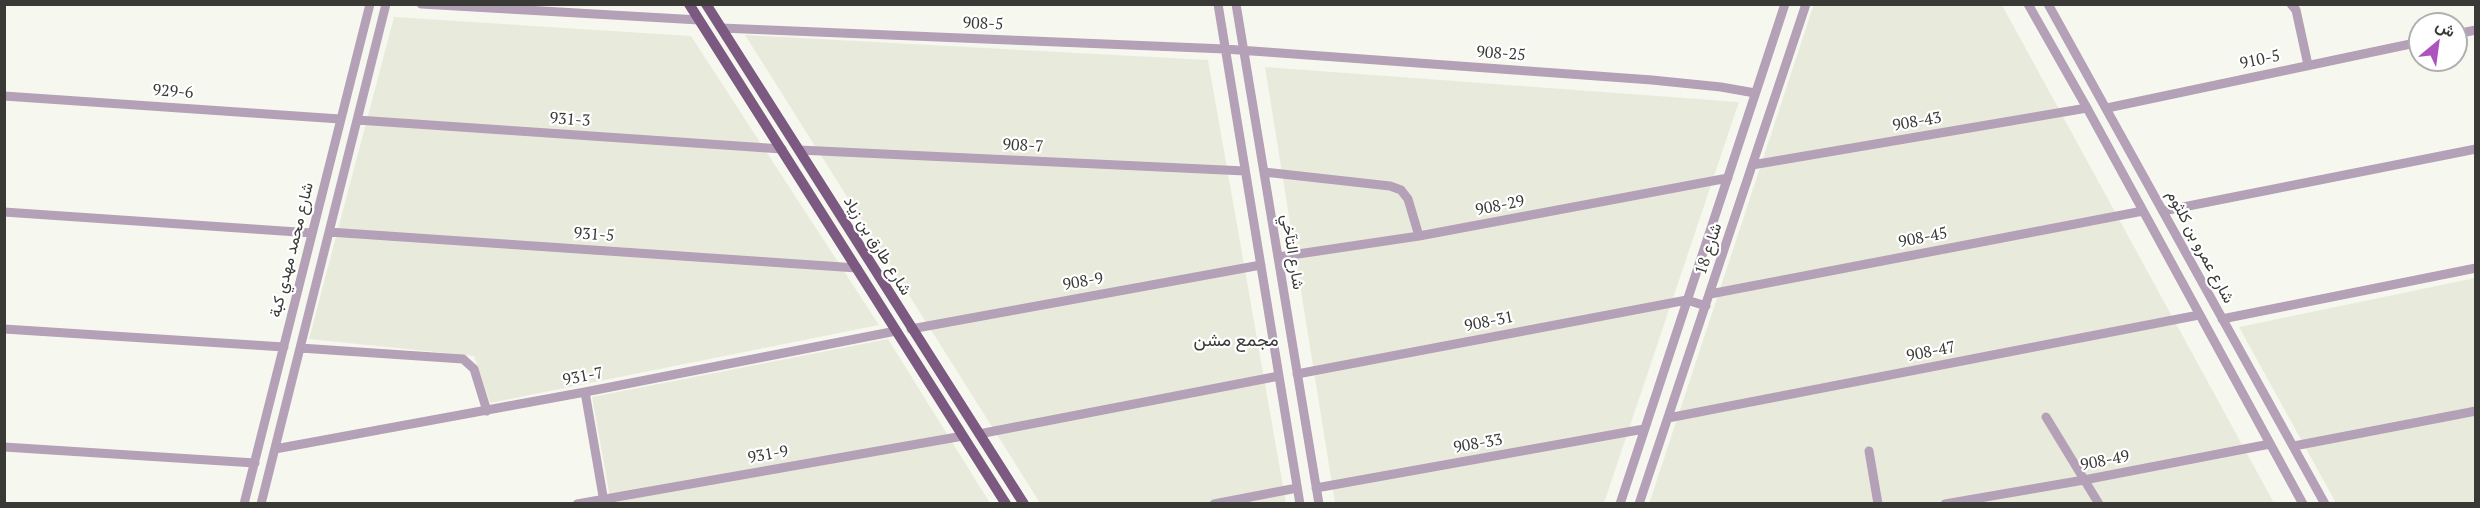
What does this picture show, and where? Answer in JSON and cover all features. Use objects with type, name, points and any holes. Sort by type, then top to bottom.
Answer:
[{"type":"main road","name":"شارع طارق بن زياد","points":[[689,4],[1006,504]]},
{"type":"main road","name":"شارع طارق بن زياد","points":[[706,4],[1024,504]]},
{"type":"street","name":"شارع محمد مهدي كبة","points":[[245,500],[370,4]]},
{"type":"street","name":"شارع محمد مهدي كبة","points":[[261,504],[386,4]]},
{"type":"street","points":[[421,4],[699,20]]},
{"type":"street","name":"شارع التآخي","points":[[1218,4],[1300,504]]},
{"type":"street","name":"شارع التآخي","points":[[1236,4],[1319,504]]},
{"type":"street","name":"شارع 18","points":[[1620,504],[1785,4]]},
{"type":"street","name":"شارع 18","points":[[1639,504],[1806,4]]},
{"type":"street","name":"شارع عمرو بن كلثوم","points":[[2028,4],[2303,504]]},
{"type":"street","name":"شارع عمرو بن كلثوم","points":[[2048,4],[2325,504]]},
{"type":"street","points":[[2291,4],[2296,10],[2308,65]]},
{"type":"street","name":"908-5","points":[[721,28],[1243,51]]},
{"type":"street","name":"910-5","points":[[2107,108],[2408,44]]},
{"type":"street","name":"908-25","points":[[1243,51],[1652,80],[1776,94]]},
{"type":"street","name":"929-6","points":[[4,96],[340,119]]},
{"type":"street","name":"908-43","points":[[1752,165],[2087,108]]},
{"type":"street","name":"931-3","points":[[357,120],[782,149]]},
{"type":"street","points":[[2163,210],[2475,149]]},
{"type":"street","name":"908-7","points":[[799,150],[1245,171]]},
{"type":"street","points":[[330,160],[345,163]]},
{"type":"street","points":[[1264,172],[1390,186],[1401,190],[1408,199],[1419,236]]},
{"type":"street","name":"908-29","points":[[1278,257],[1419,236],[1728,178]]},
{"type":"street","name":"908-45","points":[[1710,294],[2143,211]]},
{"type":"street","points":[[4,212],[312,233]]},
{"type":"street","name":"931-5","points":[[329,232],[856,267]]},
{"type":"street","name":"908-9","points":[[912,329],[1261,265]]},
{"type":"street","points":[[2222,319],[2475,268]]},
{"type":"street","points":[[1687,300],[1706,306]]},
{"type":"street","name":"908-31","points":[[1297,374],[1687,300]]},
{"type":"street","name":"908-47","points":[[1668,418],[2199,315]]},
{"type":"street","points":[[4,329],[284,347]]},
{"type":"street","name":"931-7","points":[[275,449],[487,411],[896,331]]},
{"type":"street","points":[[300,348],[463,359],[474,369],[487,411]]},
{"type":"street","points":[[979,434],[1279,376]]},
{"type":"street","points":[[585,392],[604,501]]},
{"type":"street","points":[[2294,446],[2475,411]]},
{"type":"street","points":[[2046,417],[2099,504]]},
{"type":"street","points":[[1288,432],[1306,429]]},
{"type":"street","name":"908-33","points":[[1316,488],[1644,429]]},
{"type":"street","name":"931-9","points":[[578,504],[963,436]]},
{"type":"street","name":"908-49","points":[[1945,504],[2270,444]]},
{"type":"street","points":[[4,447],[255,463]]},
{"type":"street","points":[[1869,451],[1878,504]]},
{"type":"street","points":[[1214,504],[1297,488]]},
{"type":"street","points":[[245,500],[261,504]]},
{"type":"shaded area","points":[[1814,4],[2002,5],[2274,503],[1649,504]]},
{"type":"shaded area","points":[[394,17],[691,36],[879,325],[490,403],[474,356],[309,339]]},
{"type":"shaded area","points":[[745,35],[1208,60],[1286,503],[1040,503]]},
{"type":"shaded area","points":[[1265,67],[1739,102],[1604,503],[1335,503]]},
{"type":"shaded area","points":[[2475,278],[2475,503],[2336,503],[2239,327]]},
{"type":"shaded area","points":[[888,339],[990,503],[611,503],[592,397]]},
{"type":"district","name":"مجمع مشن","points":[[1236,341]]}]
